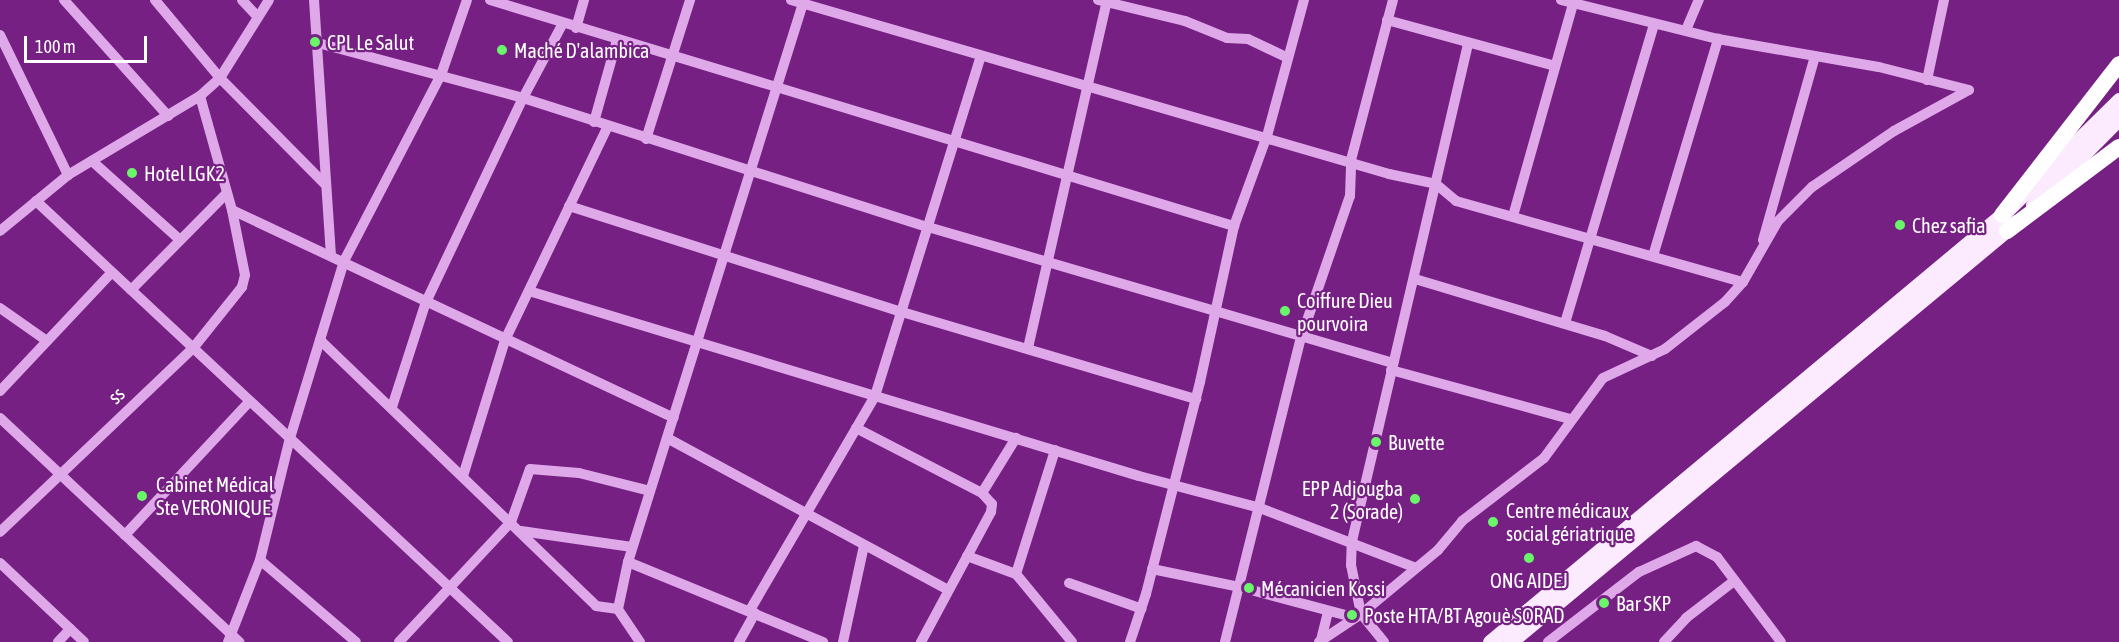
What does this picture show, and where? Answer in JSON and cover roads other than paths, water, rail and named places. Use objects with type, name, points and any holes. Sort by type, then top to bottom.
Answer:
[{"type":"highway","points":[[2002,215],[2119,64]]},
{"type":"highway","points":[[2007,231],[2119,147]]},
{"type":"main road","points":[[1490,642],[2002,215],[2119,100]]},
{"type":"main road","points":[[1510,642],[2007,231],[2119,118]]},
{"type":"street","points":[[64,0],[168,116]]},
{"type":"street","points":[[154,0],[220,78],[325,184]]},
{"type":"street","points":[[242,0],[258,17]]},
{"type":"street","points":[[0,231],[68,175],[200,96],[220,78],[269,0]]},
{"type":"street","points":[[314,0],[331,255]]},
{"type":"street","points":[[229,638],[260,560],[290,438],[344,261],[441,75],[467,0]]},
{"type":"street","points":[[490,0],[1234,226]]},
{"type":"street","points":[[576,27],[584,0]]},
{"type":"street","points":[[646,139],[670,56],[690,0]]},
{"type":"street","points":[[791,0],[1351,160],[1389,174],[1436,184],[1456,201],[1743,282]]},
{"type":"street","points":[[1130,642],[1142,609],[1172,484],[1196,399],[1234,226],[1267,136],[1286,57],[1304,0]]},
{"type":"street","points":[[1225,642],[1301,338],[1350,196],[1351,160],[1393,0]]},
{"type":"street","points":[[1320,641],[1357,616],[1414,567],[1438,550],[1462,521],[1544,458],[1570,419],[1603,378],[1652,356],[1717,309],[1743,282],[1778,221],[1812,187],[1894,131],[1969,90],[1815,56],[1718,39],[1561,0]]},
{"type":"street","points":[[1686,30],[1699,0]]},
{"type":"street","points":[[1927,80],[1944,0]]},
{"type":"street","points":[[1028,348],[1104,1],[1185,21],[1227,38],[1248,39],[1286,57]]},
{"type":"street","points":[[640,642],[618,609],[628,562],[803,2]]},
{"type":"street","points":[[1513,216],[1573,4]]},
{"type":"street","points":[[1387,20],[1555,66]]},
{"type":"street","points":[[392,407],[426,302],[523,98],[563,23]]},
{"type":"street","points":[[1565,323],[1654,24]]},
{"type":"street","points":[[0,34],[68,175]]},
{"type":"street","points":[[1653,256],[1718,39]]},
{"type":"street","points":[[594,122],[617,40]]},
{"type":"street","points":[[318,43],[523,98],[928,227],[1570,419]]},
{"type":"street","points":[[1357,616],[1351,565],[1352,541],[1391,366],[1415,279],[1468,44]]},
{"type":"street","points":[[739,642],[805,513],[875,396],[981,56]]},
{"type":"street","points":[[1758,258],[1815,56]]},
{"type":"street","points":[[200,96],[232,210],[674,418]]},
{"type":"street","points":[[463,476],[505,340],[608,126]]},
{"type":"street","points":[[92,161],[180,240]]},
{"type":"street","points":[[131,290],[227,193]]},
{"type":"street","points":[[36,201],[508,642]]},
{"type":"street","points":[[569,206],[725,253],[902,312],[1196,399]]},
{"type":"street","name":"ss","points":[[0,532],[58,473],[194,347],[242,287],[245,275],[232,210]]},
{"type":"street","points":[[0,392],[112,272]]},
{"type":"street","points":[[1415,279],[1565,323],[1652,356]]},
{"type":"street","points":[[529,291],[1056,450],[1260,508],[1352,541],[1414,567]]},
{"type":"street","points":[[0,308],[47,341]]},
{"type":"street","points":[[320,340],[521,531],[596,606],[618,609]]},
{"type":"street","points":[[125,535],[249,401]]},
{"type":"street","points":[[0,418],[125,535],[229,638],[239,642]]},
{"type":"street","points":[[856,428],[982,493],[992,504],[992,512],[921,642]]},
{"type":"street","points":[[667,438],[948,590]]},
{"type":"street","points":[[982,493],[1016,438]]},
{"type":"street","points":[[1016,574],[1056,450]]},
{"type":"street","points":[[399,642],[511,522],[533,468],[579,472],[650,491]]},
{"type":"street","points":[[521,531],[632,547]]},
{"type":"street","points":[[843,642],[864,546]]},
{"type":"street","points":[[1548,642],[1639,572],[1687,548],[1704,547],[1711,552],[1781,642]]},
{"type":"street","points":[[967,556],[1016,574],[1072,642]]},
{"type":"street","points":[[260,560],[356,642]]},
{"type":"street","points":[[628,562],[753,611],[824,642]]},
{"type":"street","points":[[0,563],[84,642]]},
{"type":"street","points":[[1152,570],[1240,587],[1328,612],[1357,616],[1384,642]]},
{"type":"street","points":[[1664,642],[1686,618],[1734,581]]},
{"type":"street","points":[[1069,583],[1142,609]]},
{"type":"street","points":[[1320,641],[1328,612]]},
{"type":"street","points":[[58,642],[70,629]]},
{"type":"place","name":"CPL Le Salut","points":[[315,42]]},
{"type":"place","name":"Maché D'alambica","points":[[502,50]]},
{"type":"place","name":"Hotel LGK2","points":[[132,173]]},
{"type":"place","name":"Chez safia","points":[[1900,225]]},
{"type":"place","name":"Coiffure Dieu pourvoira","points":[[1285,311]]},
{"type":"place","name":"Buvette","points":[[1376,442]]},
{"type":"place","name":"Cabinet Médical Ste VERONIQUE","points":[[142,496]]},
{"type":"place","name":"EPP Adjougba 2 (Sorade)","points":[[1415,499]]},
{"type":"place","name":"Centre médicaux social gériatrique","points":[[1493,522]]},
{"type":"place","name":"ONG AIDEJ","points":[[1529,558]]},
{"type":"place","name":"Mécanicien Kossi","points":[[1249,588]]},
{"type":"place","name":"Bar SKP","points":[[1604,603]]},
{"type":"place","name":"Poste HTA/BT Agouè SORAD","points":[[1352,615]]}]
